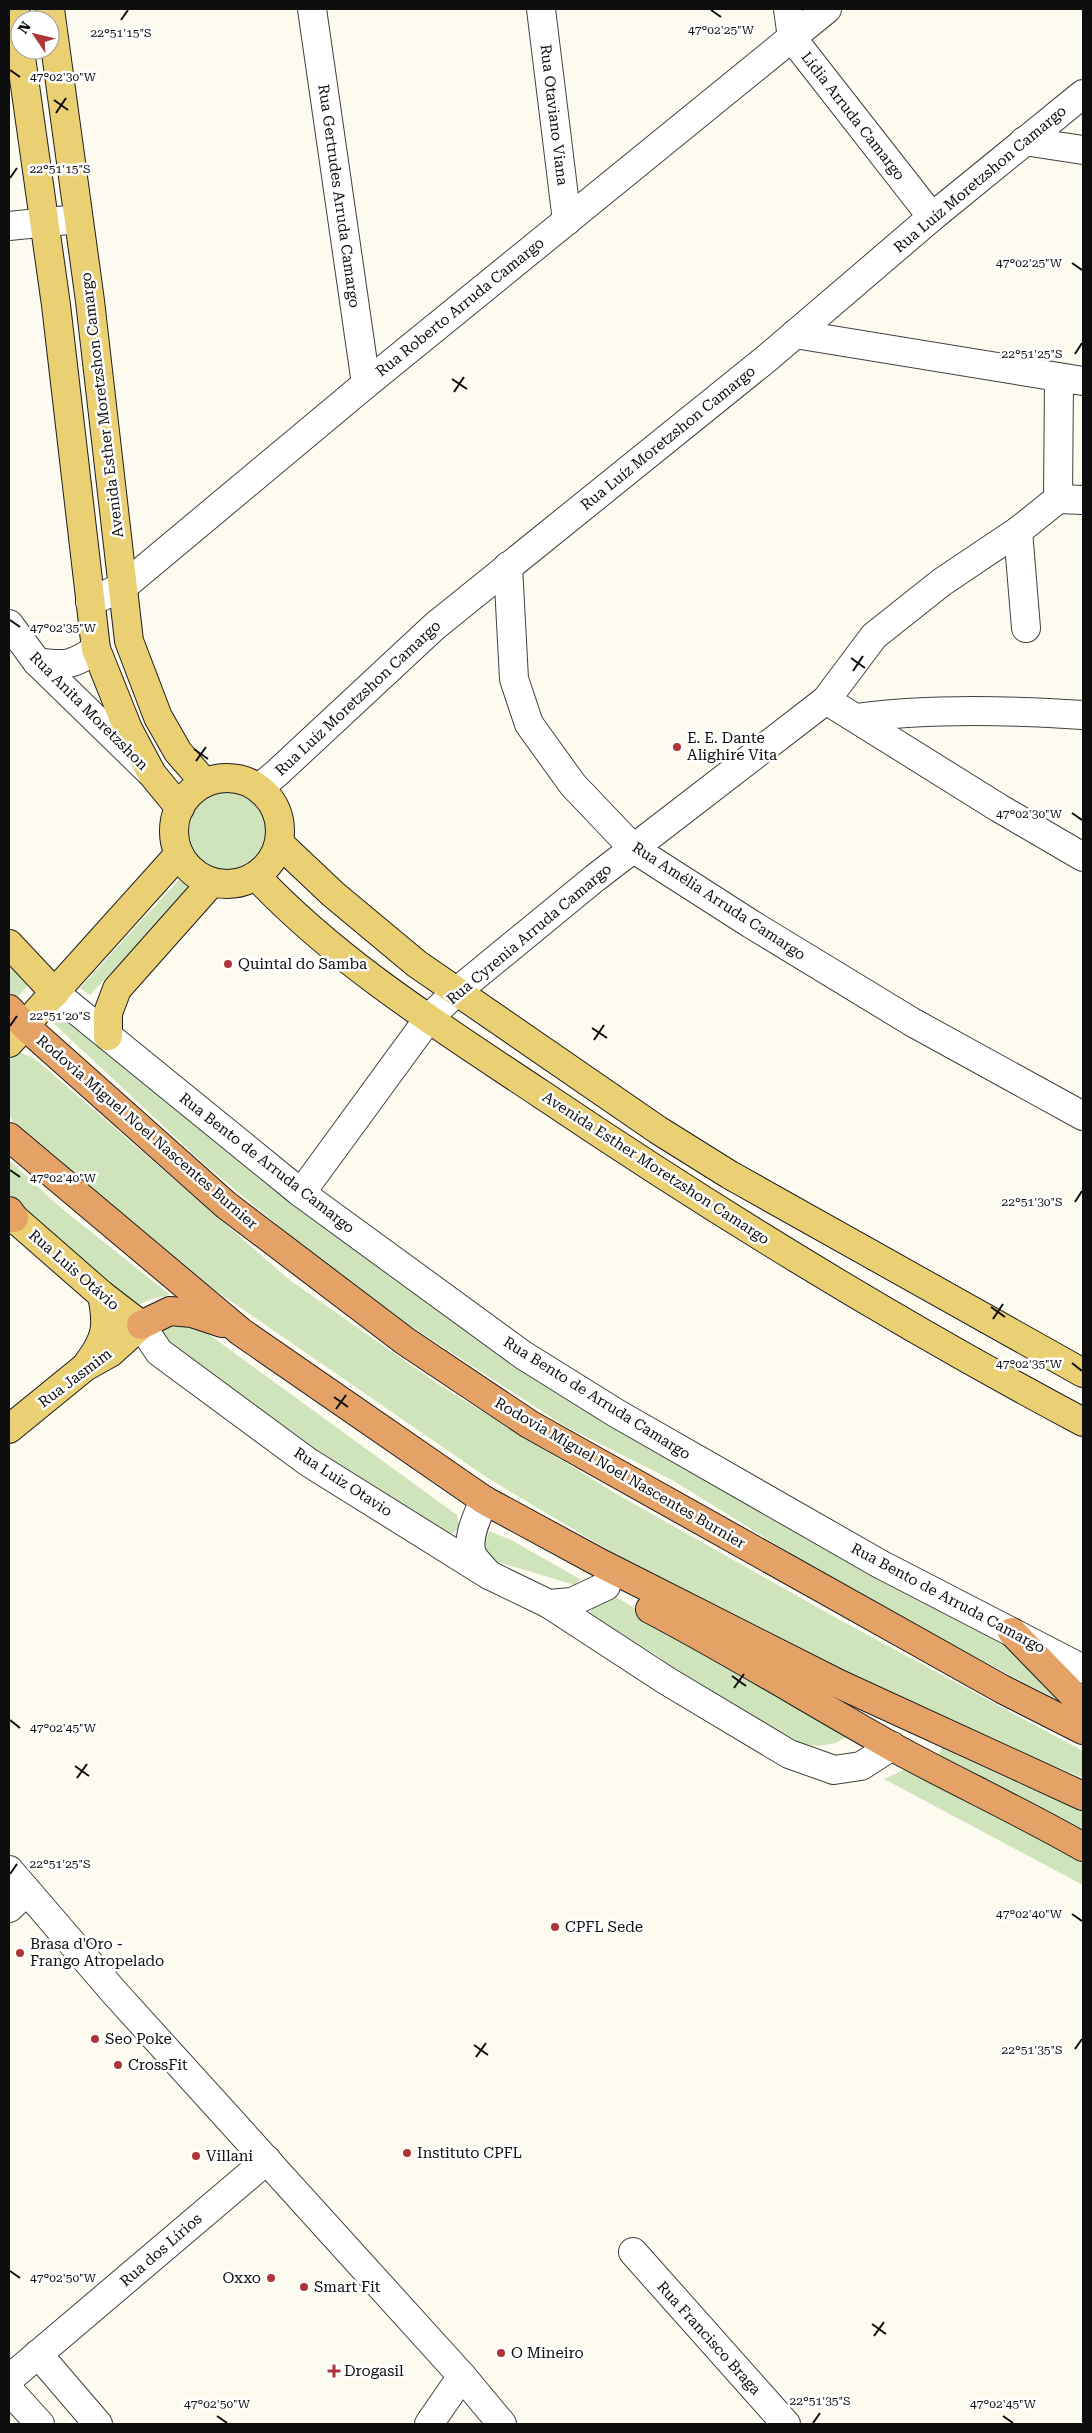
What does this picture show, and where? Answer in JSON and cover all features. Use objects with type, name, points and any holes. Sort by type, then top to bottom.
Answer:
[{"type":"highway","name":"Rodovia Miguel Noel Nascentes Burnier","points":[[14,1026],[226,1205],[405,1341],[529,1424],[1002,1689],[1083,1730]]},
{"type":"highway","points":[[9,1137],[241,1332],[484,1500],[604,1575],[892,1746],[1030,1817],[1083,1847]]},
{"type":"highway","points":[[141,1325],[170,1310],[192,1313],[241,1332]]},
{"type":"highway","points":[[604,1575],[1083,1796]]},
{"type":"highway","points":[[1012,1632],[1083,1706]]},
{"type":"main road","name":"Avenida Esther Moretzshon Camargo","points":[[50,9],[124,586],[129,641],[158,718],[178,752],[205,783]]},
{"type":"main road","points":[[22,60],[44,222],[96,649],[128,729],[152,774],[180,808]]},
{"type":"main road","points":[[223,778],[242,779],[259,788],[270,798],[277,812],[280,827],[279,843],[275,856],[256,876],[242,882],[227,884],[212,882],[193,872],[179,854],[175,839],[175,823],[180,808],[190,793],[205,783],[223,778]]},
{"type":"main road","points":[[279,843],[333,894],[417,964],[658,1130],[730,1175],[1083,1373]]},
{"type":"main road","points":[[14,1026],[55,993],[179,854]]},
{"type":"main road","name":"Avenida Esther Moretzshon Camargo","points":[[256,876],[287,910],[399,998],[614,1144],[712,1207],[827,1276],[1083,1422]]},
{"type":"main road","points":[[108,1036],[108,1012],[117,989],[212,882]]},
{"type":"main road","points":[[9,944],[55,993]]},
{"type":"main road","name":"Rua Luis Otávio","points":[[10,1214],[102,1295],[141,1325]]},
{"type":"main road","points":[[85,1367],[102,1341],[106,1329],[107,1318],[102,1295]]},
{"type":"main road","name":"Rua Jasmim","points":[[9,1429],[85,1367],[110,1353],[141,1325]]},
{"type":"street","name":"Rua Gertrudes Arruda Camargo","points":[[312,9],[366,384]]},
{"type":"street","name":"Rua Otaviano Viana","points":[[540,9],[567,221]]},
{"type":"street","name":"Lídia Arruda Camargo","points":[[788,9],[792,38],[932,217]]},
{"type":"street","name":"Rua Roberto Arruda Camargo","points":[[90,602],[124,586],[366,384],[828,9]]},
{"type":"street","name":"Rua Luíz Moretzshon Camargo","points":[[259,788],[435,626],[795,334],[932,217],[1083,94]]},
{"type":"street","points":[[1024,141],[1083,150]]},
{"type":"street","points":[[9,226],[78,219]]},
{"type":"street","points":[[795,334],[1071,379],[1071,500]]},
{"type":"street","name":"Rua Cyrenia Arruda Camargo","points":[[301,1192],[429,1018],[456,992],[594,878],[826,700],[874,636],[942,582],[1018,531],[1071,500]]},
{"type":"street","points":[[1018,531],[1026,628]]},
{"type":"street","name":"Rua Amélia Arruda Camargo","points":[[508,566],[514,679],[529,724],[573,785],[634,849],[751,924],[912,1022],[1083,1116]]},
{"type":"street","name":"Rua Anita Moretzshon","points":[[9,624],[37,662],[152,774]]},
{"type":"street","points":[[37,662],[63,666],[77,662],[96,649]]},
{"type":"street","points":[[826,700],[998,808],[1083,857]]},
{"type":"street","points":[[856,718],[890,713],[1030,712],[1083,715]]},
{"type":"street","name":"Rua Bento de Arruda Camargo","points":[[55,993],[301,1192],[523,1355],[625,1418],[880,1564],[1083,1669]]},
{"type":"street","name":"Rua Luiz Otavio","points":[[141,1325],[159,1352],[308,1462],[490,1575],[549,1604],[666,1681],[789,1754],[834,1770],[861,1766],[892,1746]]},
{"type":"street","points":[[484,1500],[474,1526],[471,1545],[472,1554],[490,1575]]},
{"type":"street","points":[[549,1604],[572,1602],[604,1575]]},
{"type":"street","points":[[9,1870],[18,1899],[114,1992],[462,2376],[502,2424]]},
{"type":"street","name":"Rua dos Lírios","points":[[9,2379],[267,2160]]},
{"type":"street","name":"Rua Francisco Braga","points":[[633,2252],[786,2424]]},
{"type":"street","points":[[38,2354],[98,2424]]},
{"type":"street","points":[[429,2424],[462,2376]]},
{"type":"street","points":[[9,2390],[40,2424]]},
{"type":"green space","points":[[226,788],[242,791],[256,800],[265,814],[268,830],[265,846],[256,860],[242,869],[226,872],[210,869],[196,860],[187,846],[184,830],[187,814],[196,800],[210,791]]},
{"type":"green space","points":[[186,872],[197,881],[90,995],[80,988]]},
{"type":"green space","points":[[9,959],[32,981],[16,999],[9,992]]},
{"type":"green space","points":[[60,1012],[407,1287],[1002,1639],[1065,1704],[858,1595],[672,1480],[565,1426],[395,1316],[298,1242],[202,1162],[51,1021]]},
{"type":"green space","points":[[18,1052],[32,1057],[41,1064],[291,1281],[438,1384],[613,1492],[840,1620],[1083,1751],[1083,1778],[995,1742],[816,1661],[655,1578],[486,1477],[206,1284],[15,1126],[9,1115],[9,1060]]},
{"type":"green space","points":[[9,1160],[60,1207],[170,1295],[151,1299],[134,1307],[9,1194]]},
{"type":"green space","points":[[174,1319],[196,1325],[457,1515],[460,1528],[443,1539],[315,1458],[163,1338],[163,1328]]},
{"type":"green space","points":[[489,1531],[511,1540],[580,1579],[575,1585],[488,1559],[485,1544]]},
{"type":"green space","points":[[614,1596],[720,1659],[853,1733],[836,1743],[819,1746],[787,1744],[714,1700],[655,1654],[587,1617],[596,1602]]},
{"type":"green space","points":[[942,1748],[1020,1784],[1083,1809],[1083,1837],[937,1756]]},
{"type":"green space","points":[[908,1768],[1083,1861],[1083,1885],[884,1779]]},
{"type":"place","name":"E. E. Dante Alighire Vita","points":[[677,747]]},
{"type":"place","name":"Quintal do Samba","points":[[228,964]]},
{"type":"place","name":"CPFL Sede","points":[[555,1927]]},
{"type":"place","name":"Brasa d'Oro - Frango Atropelado","points":[[20,1953]]},
{"type":"place","name":"Seo Poke","points":[[95,2039]]},
{"type":"place","name":"CrossFit","points":[[118,2065]]},
{"type":"place","name":"Instituto CPFL","points":[[407,2153]]},
{"type":"place","name":"Villani","points":[[196,2156]]},
{"type":"place","name":"Oxxo","points":[[271,2278]]},
{"type":"place","name":"Smart Fit","points":[[304,2287]]},
{"type":"place","name":"O Mineiro","points":[[501,2353]]},
{"type":"place","name":"Drogasil","points":[[334,2371]]}]
